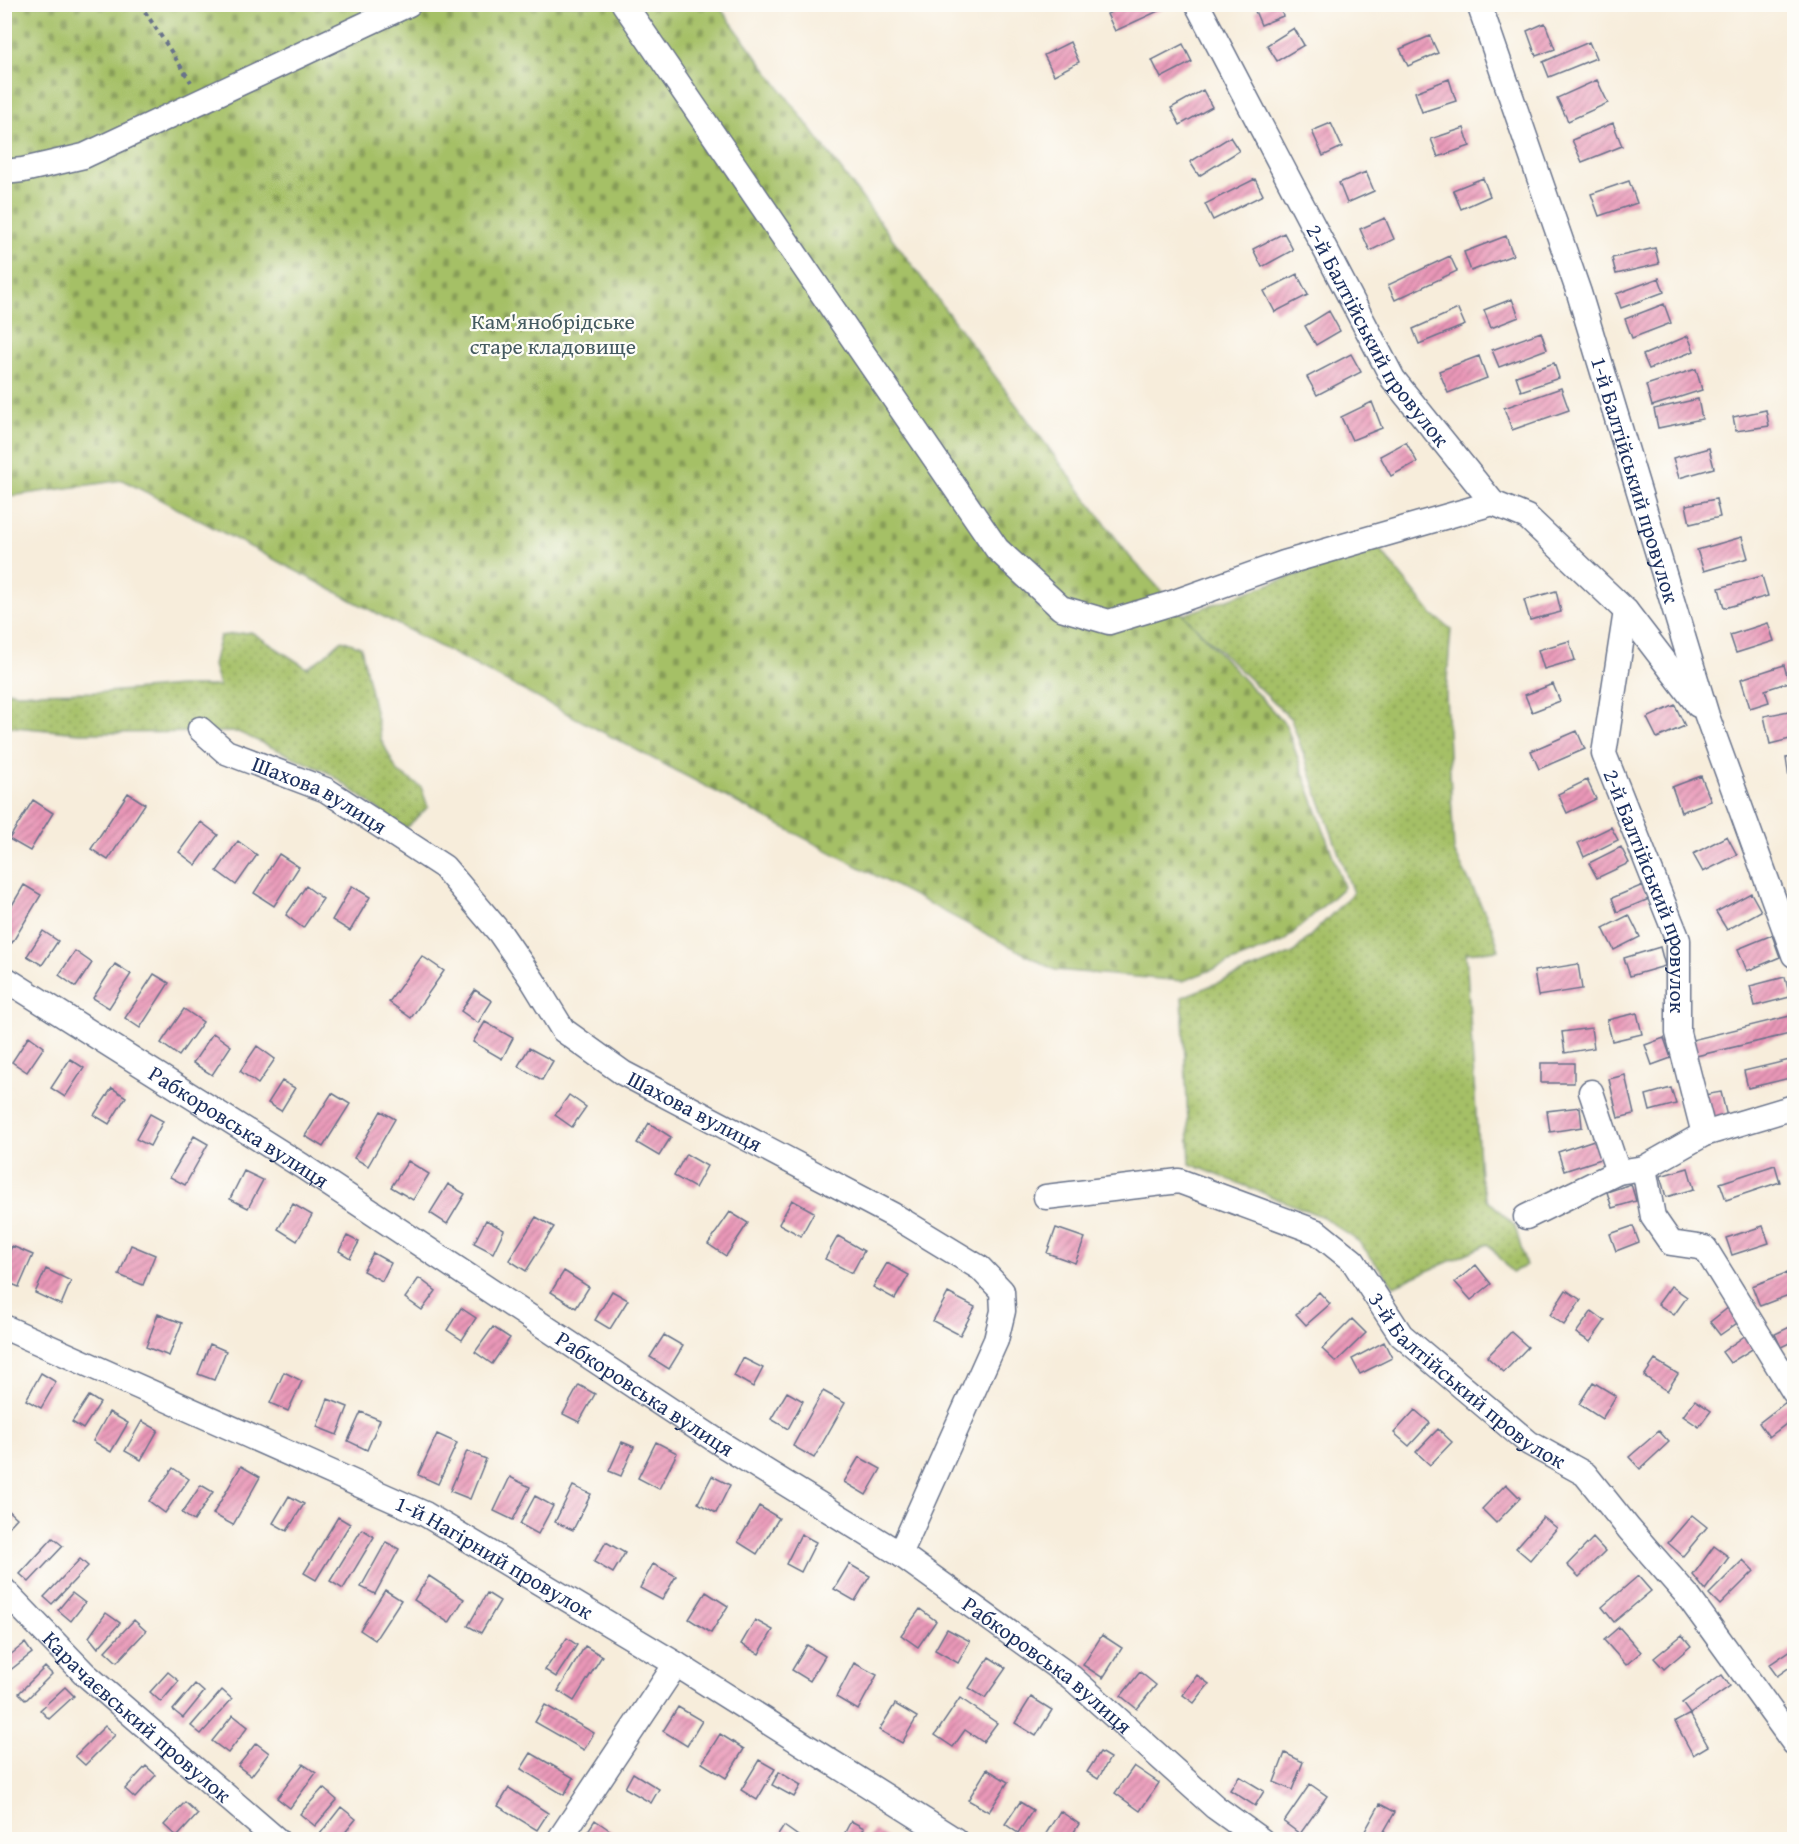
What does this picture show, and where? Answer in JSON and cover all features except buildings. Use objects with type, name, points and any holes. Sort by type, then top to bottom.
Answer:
[{"type":"street","points":[[4,172],[84,156],[409,4]]},
{"type":"street","points":[[624,4],[997,549],[1061,608],[1109,622],[1172,603],[1284,563],[1493,503]]},
{"type":"street","name":"2-й Балтійський провулок","points":[[1197,4],[1393,379],[1493,503],[1527,517],[1626,611],[1707,716]]},
{"type":"street","name":"1-й Балтійський провулок","points":[[1479,4],[1579,293],[1707,716],[1794,955]]},
{"type":"street","name":"2-й Балтійський провулок","points":[[1626,611],[1604,754],[1678,940],[1678,1033],[1704,1134]]},
{"type":"street","name":"Шахова вулиця","points":[[200,729],[226,752],[327,790],[444,867],[500,933],[563,1030],[623,1073],[893,1215],[980,1268],[1002,1291],[1003,1311],[996,1340],[900,1554]]},
{"type":"street","name":"Рабкоровська вулиця","points":[[4,978],[303,1166],[723,1445],[900,1554],[1071,1677],[1215,1807],[1261,1839]]},
{"type":"street","points":[[1592,1092],[1618,1172]]},
{"type":"street","points":[[1526,1217],[1618,1172],[1644,1168],[1704,1134],[1794,1107]]},
{"type":"street","points":[[1644,1168],[1653,1217],[1671,1243],[1705,1248],[1794,1392]]},
{"type":"street","name":"3-й Балтійський провулок","points":[[1046,1197],[1179,1181],[1317,1232],[1353,1261],[1401,1335],[1528,1443],[1585,1474],[1686,1595],[1794,1743]]},
{"type":"street","name":"1-й Нагірний провулок","points":[[4,1327],[425,1514],[676,1664],[955,1839]]},
{"type":"street","name":"Карачаєвський провулок","points":[[4,1590],[86,1674],[277,1839]]},
{"type":"street","points":[[560,1839],[676,1664]]},
{"type":"path","points":[[140,4],[203,100]]},
{"type":"green space","name":"Кам'янобрідське старе кладовище","points":[[4,5],[718,5],[1130,557],[1286,725],[1344,887],[1283,942],[1183,981],[1055,970],[123,480],[5,497]]},
{"type":"green space","points":[[1377,546],[1432,614],[1451,629],[1446,693],[1454,851],[1492,927],[1499,950],[1466,953],[1480,1177],[1487,1199],[1515,1226],[1526,1266],[1512,1272],[1488,1244],[1394,1286],[1359,1242],[1323,1217],[1190,1164],[1182,997],[1293,953],[1353,893],[1291,719],[1183,615]]},
{"type":"green space","points":[[251,632],[307,668],[342,640],[361,647],[381,739],[397,771],[421,787],[428,807],[405,829],[329,773],[238,732],[80,733],[5,726],[4,690],[16,693],[107,692],[179,686],[219,686],[213,665],[220,636]]}]
